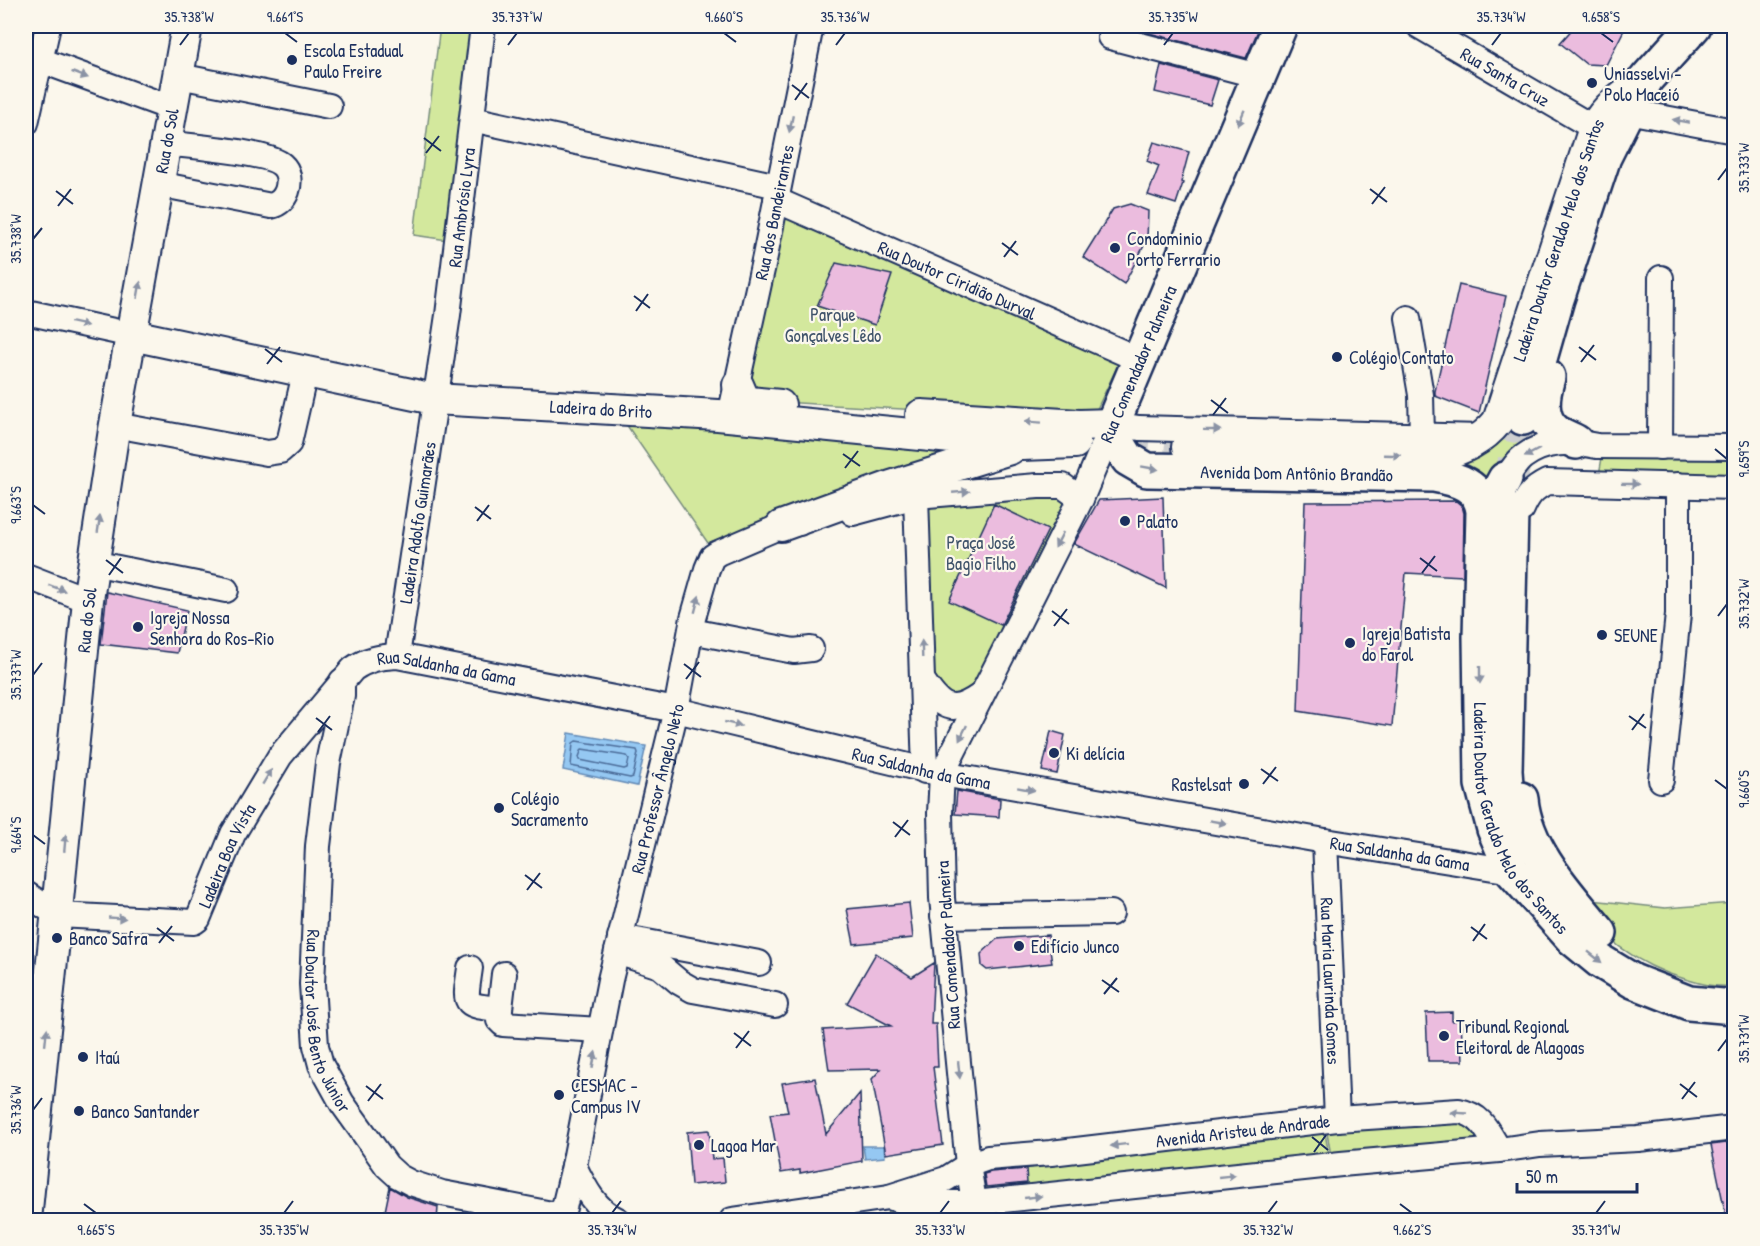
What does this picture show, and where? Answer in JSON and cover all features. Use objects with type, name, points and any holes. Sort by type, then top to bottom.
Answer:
[{"type":"highway","name":"Rua Comendador Palmeira","points":[[1111,427],[1280,26]]},
{"type":"highway","name":"Ladeira Doutor Geraldo Melo dos Santos","points":[[1501,425],[1557,299],[1604,157],[1647,78],[1691,26]]},
{"type":"highway","points":[[1586,444],[1555,430],[1544,416],[1542,404],[1546,384],[1594,228],[1595,186]]},
{"type":"highway","name":"Avenida Dom Antônio Brandão","points":[[1111,427],[1128,459],[1147,470],[1434,475],[1466,484],[1476,492],[1482,502],[1505,511]]},
{"type":"highway","points":[[1480,637],[1492,607],[1499,490],[1505,479]]},
{"type":"highway","name":"Ladeira Doutor Geraldo Melo dos Santos","points":[[1505,511],[1480,637],[1482,784],[1494,829],[1512,871],[1572,938],[1600,961],[1633,981],[1689,1003],[1734,1007]]},
{"type":"highway","name":"Ladeira Doutor Geraldo Melo dos Santos","points":[[1505,511],[1520,546],[1520,786],[1522,812],[1545,860],[1562,886],[1600,933],[1634,958],[1660,972],[1714,987],[1734,988]]},
{"type":"main road","name":"Rua do Sol","points":[[27,1221],[88,600],[93,563],[123,426],[132,335],[187,26]]},
{"type":"main road","name":"Ladeira Doutor Geraldo Melo dos Santos","points":[[1501,425],[1594,128],[1610,105],[1647,78]]},
{"type":"main road","name":"Ladeira do Brito","points":[[132,335],[303,381],[435,393],[734,404],[1022,445],[1075,443]]},
{"type":"main road","points":[[734,404],[744,399],[749,402],[1111,427]]},
{"type":"main road","points":[[1187,447],[1439,456],[1465,449],[1501,425]]},
{"type":"main road","points":[[781,526],[891,486],[1022,445]]},
{"type":"street","points":[[26,123],[33,58],[48,26]]},
{"type":"street","name":"Rua Ambrósio Lyra","points":[[435,393],[448,315],[483,26]]},
{"type":"street","name":"Rua dos Bandeirantes","points":[[734,404],[811,26]]},
{"type":"street","name":"Rua Santa Cruz","points":[[1419,26],[1594,128]]},
{"type":"street","points":[[1110,37],[1258,76]]},
{"type":"street","points":[[33,58],[171,108]]},
{"type":"street","points":[[179,76],[329,106]]},
{"type":"street","points":[[1627,111],[1734,131]]},
{"type":"street","name":"Rua Doutor Ciridião Durval","points":[[472,119],[777,193],[1140,360]]},
{"type":"street","points":[[158,184],[271,206],[283,199],[288,183],[288,174],[284,166],[268,158],[165,142]]},
{"type":"street","points":[[1660,447],[1661,278]]},
{"type":"street","points":[[26,312],[132,335]]},
{"type":"street","points":[[1408,318],[1421,395],[1422,436]]},
{"type":"street","points":[[123,426],[267,453],[280,451],[289,443],[303,381]]},
{"type":"street","name":"Ladeira Adolfo Guimarães","points":[[397,657],[435,393]]},
{"type":"street","points":[[1111,427],[1422,436],[1501,425]]},
{"type":"street","name":"Rua Comendador Palmeira","points":[[934,773],[981,695],[1081,499],[1111,427]]},
{"type":"street","points":[[1586,444],[1596,484]]},
{"type":"street","points":[[1505,479],[1523,457],[1547,445],[1734,447],[1732,487],[1547,482],[1505,511]]},
{"type":"street","name":"Rua Professor Ângelo Neto","points":[[561,1218],[574,1166],[619,945],[676,710],[691,631],[712,557],[781,526],[847,515],[916,496],[1056,485],[1063,486],[1081,499]]},
{"type":"street","points":[[1661,780],[1678,615],[1678,485]]},
{"type":"street","name":"Rua Comendador Palmeira","points":[[916,496],[923,681],[940,813],[944,916],[968,1166],[976,1212]]},
{"type":"street","points":[[93,563],[226,590]]},
{"type":"street","points":[[26,576],[88,600]]},
{"type":"street","points":[[691,631],[794,651],[811,648]]},
{"type":"street","name":"Rua Saldanha da Gama","points":[[342,681],[353,669],[369,660],[397,657],[676,710],[934,773],[1512,871]]},
{"type":"street","name":"Ladeira Boa Vista","points":[[58,915],[194,922],[198,919],[233,834],[280,756],[342,681]]},
{"type":"street","name":"Rua Doutor José Bento Júnior","points":[[342,681],[342,696],[328,763],[316,878],[312,984],[316,1046],[321,1065],[342,1103],[387,1166],[398,1176],[411,1183],[442,1193],[561,1218]]},
{"type":"street","points":[[923,681],[936,700],[943,705],[960,707],[981,695]]},
{"type":"street","name":"Rua Maria Laurinda Gomes","points":[[1325,841],[1337,1119]]},
{"type":"street","points":[[26,894],[58,915]]},
{"type":"street","points":[[944,916],[1111,913]]},
{"type":"street","points":[[619,945],[684,949],[759,963]]},
{"type":"street","points":[[619,945],[660,966],[693,990],[775,1005]]},
{"type":"street","points":[[672,974],[678,957],[684,949]]},
{"type":"street","points":[[470,968],[466,998],[469,1003],[473,1006],[500,1009]]},
{"type":"street","points":[[504,974],[500,1009],[500,1020],[503,1024],[600,1030]]},
{"type":"street","name":"Avenida Aristeu de Andrade","points":[[900,1206],[968,1166],[988,1158],[1051,1153],[1337,1119],[1459,1111],[1469,1113],[1483,1122],[1499,1150]]},
{"type":"street","points":[[732,1221],[900,1206],[976,1212],[1329,1165],[1499,1150],[1540,1144],[1638,1139],[1734,1128]]},
{"type":"street","points":[[574,1166],[585,1189],[614,1220]]},
{"type":"green space","points":[[440,26],[474,26],[447,240],[414,235]]},
{"type":"green space","name":"Parque Gonçalves Lêdo","points":[[791,218],[1119,363],[1094,415],[1023,416],[747,400],[776,219]]},
{"type":"green space","points":[[1515,412],[1558,439],[1489,501],[1443,466]]},
{"type":"green space","points":[[626,424],[979,444],[708,543]]},
{"type":"green space","points":[[1605,440],[1734,443],[1734,477],[1599,475]]},
{"type":"green space","name":"Praça José Bagio Filho","points":[[1015,488],[1073,500],[968,696],[935,695],[920,497]]},
{"type":"green space","points":[[1564,897],[1665,908],[1734,903],[1734,986],[1698,983],[1649,965],[1605,935]]},
{"type":"green space","points":[[1456,1112],[1496,1147],[1332,1161],[1325,1122]]},
{"type":"green space","points":[[1323,1122],[1330,1161],[979,1201],[974,1156]]},
{"type":"green space","points":[[886,1205],[956,1208],[986,1220],[889,1220]]},
{"type":"water","points":[[569,733],[646,746],[637,786],[563,770]]},
{"type":"water","points":[[863,1146],[884,1146],[885,1157],[865,1159]]},
{"type":"building","points":[[1122,26],[1260,26],[1246,58]]},
{"type":"building","points":[[1575,26],[1626,26],[1606,65],[1586,64],[1560,43]]},
{"type":"building","points":[[1161,65],[1218,80],[1210,105],[1155,92]]},
{"type":"building","points":[[1154,142],[1189,152],[1176,204],[1148,195],[1159,166],[1147,161]]},
{"type":"building","name":"Condominio Porto Ferrario","points":[[1130,204],[1148,211],[1147,240],[1124,284],[1083,257],[1113,209]]},
{"type":"building","points":[[836,263],[892,275],[875,325],[817,306]]},
{"type":"building","points":[[1459,285],[1506,296],[1479,413],[1435,396]]},
{"type":"building","name":"Palato","points":[[1163,497],[1166,588],[1074,544],[1099,500]]},
{"type":"building","name":"Igreja Batista do Farol","points":[[1456,501],[1462,506],[1464,513],[1463,576],[1406,573],[1392,726],[1298,711],[1305,502]]},
{"type":"building","points":[[994,504],[1048,530],[1001,625],[949,601]]},
{"type":"building","name":"Igreja Nossa Senhora do Ros-Rio","points":[[107,592],[187,610],[177,653],[101,644]]},
{"type":"building","name":"Ki delícia","points":[[1051,731],[1065,735],[1057,774],[1042,771]]},
{"type":"building","points":[[957,791],[1000,799],[999,817],[955,814]]},
{"type":"building","points":[[909,903],[913,938],[854,944],[847,909]]},
{"type":"building","name":"Edifício Junco","points":[[1048,935],[1052,963],[987,970],[982,966],[981,954],[997,939]]},
{"type":"building","points":[[876,953],[912,977],[934,963],[931,1024],[936,1024],[938,1067],[933,1067],[943,1145],[886,1154],[872,1079],[881,1069],[829,1070],[823,1030],[891,1026],[847,1003]]},
{"type":"building","name":"Tribunal Regional Eleitoral de Alagoas","points":[[1452,1012],[1452,1021],[1461,1020],[1463,1061],[1428,1061],[1426,1013]]},
{"type":"building","points":[[815,1078],[826,1134],[860,1093],[862,1161],[800,1173],[800,1170],[781,1173],[770,1114],[788,1112],[782,1083]]},
{"type":"building","name":"Lagoa Mar","points":[[709,1130],[712,1159],[723,1158],[725,1182],[691,1185],[687,1132]]},
{"type":"building","points":[[1734,1142],[1734,1221],[1727,1221],[1711,1145]]},
{"type":"building","points":[[1026,1169],[1027,1183],[986,1187],[984,1174]]},
{"type":"building","points":[[390,1187],[407,1197],[438,1207],[437,1221],[383,1221]]},
{"type":"tunnel","points":[[1510,492],[1523,418]]},
{"type":"tunnel","points":[[1075,443],[1134,442],[1187,447]]},
{"type":"place","name":"Escola Estadual Paulo Freire","points":[[292,60]]},
{"type":"place","name":"Uniasselvi - Polo Maceió","points":[[1592,83]]},
{"type":"place","name":"Condominio Porto Ferrario","points":[[1115,248]]},
{"type":"place","name":"Colégio Contato","points":[[1337,357]]},
{"type":"place","name":"Palato","points":[[1125,521]]},
{"type":"place","name":"Igreja Nossa Senhora do Ros-Rio","points":[[138,627]]},
{"type":"place","name":"SEUNE","points":[[1602,635]]},
{"type":"place","name":"Igreja Batista do Farol","points":[[1350,643]]},
{"type":"place","name":"Ki delícia","points":[[1054,753]]},
{"type":"place","name":"Rastelsat","points":[[1244,784]]},
{"type":"place","name":"Colégio Sacramento","points":[[499,808]]},
{"type":"place","name":"Banco Safra","points":[[57,938]]},
{"type":"place","name":"Edifício Junco","points":[[1019,946]]},
{"type":"place","name":"Tribunal Regional Eleitoral de Alagoas","points":[[1444,1036]]},
{"type":"place","name":"Itaú","points":[[83,1057]]},
{"type":"place","name":"CESMAC - Campus IV","points":[[559,1095]]},
{"type":"place","name":"Banco Santander","points":[[79,1111]]},
{"type":"place","name":"Lagoa Mar","points":[[699,1145]]}]
